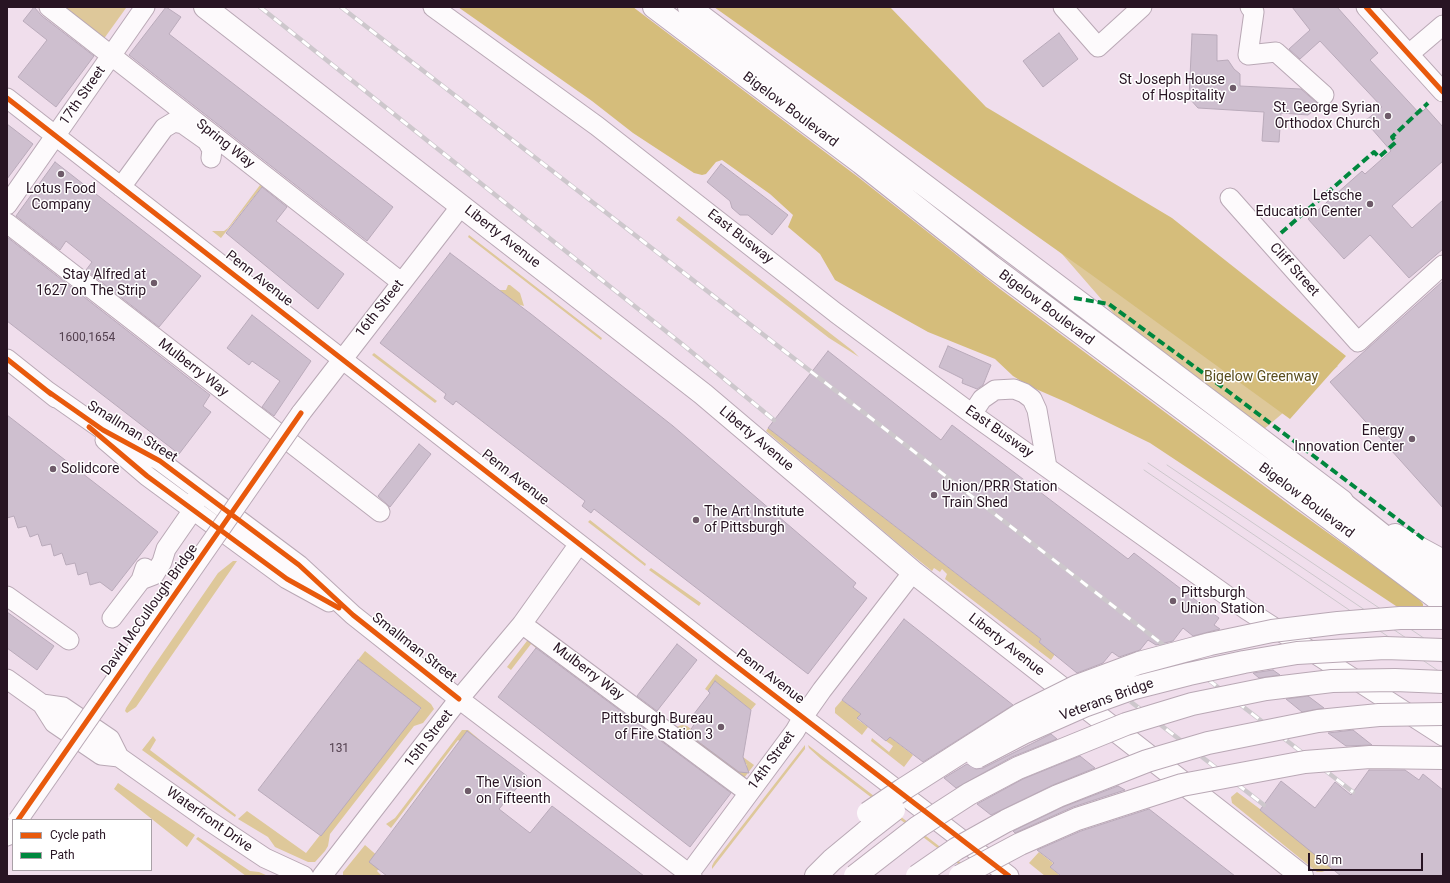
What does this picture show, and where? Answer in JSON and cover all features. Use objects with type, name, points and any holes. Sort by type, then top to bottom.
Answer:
[{"type":"main road","name":"Liberty Avenue","points":[[206,7],[703,394],[913,572],[1302,876]]},
{"type":"main road","name":"Bigelow Boulevard","points":[[654,7],[861,163],[997,271],[1443,603]]},
{"type":"main road","name":"Bigelow Boulevard","points":[[689,7],[1326,490],[1379,526],[1443,561]]},
{"type":"main road","points":[[1326,490],[1390,541],[1443,580]]},
{"type":"main road","points":[[832,860],[868,813],[1021,714],[1077,686],[1138,663],[1210,644],[1272,631],[1346,622],[1400,618],[1443,618]]},
{"type":"main road","name":"Veterans Bridge","points":[[816,876],[832,860],[914,795],[965,763],[1023,732],[1084,706],[1134,688],[1244,662],[1297,653],[1385,648],[1443,650]]},
{"type":"main road","points":[[855,876],[918,826],[969,794],[1018,768],[1126,724],[1192,704],[1266,689],[1332,681],[1395,680],[1443,682]]},
{"type":"main road","points":[[916,876],[956,849],[1006,821],[1084,784],[1147,761],[1208,743],[1318,721],[1379,715],[1443,714]]},
{"type":"main road","points":[[960,876],[1020,844],[1076,819],[1182,785],[1306,762],[1370,757],[1443,758]]},
{"type":"street","name":"Spring Way","points":[[49,7],[401,282]]},
{"type":"street","name":"17th Street","points":[[7,205],[145,7]]},
{"type":"street","name":"East Busway","points":[[433,7],[597,126],[842,317],[972,414],[1248,610],[1443,736]]},
{"type":"street","points":[[1063,7],[1098,47],[1142,7]]},
{"type":"street","points":[[1250,7],[1254,12],[1248,55],[1276,52],[1324,95]]},
{"type":"street","points":[[1366,7],[1443,92]]},
{"type":"street","points":[[1409,54],[1443,25]]},
{"type":"street","name":"Penn Avenue","points":[[7,98],[579,544],[1009,876]]},
{"type":"street","points":[[121,187],[164,128],[174,122],[182,124],[207,141],[212,150],[210,158]]},
{"type":"street","name":"Cliff Street","points":[[1230,198],[1358,342],[1443,266]]},
{"type":"street","name":"16th Street","points":[[301,413],[461,206]]},
{"type":"street","name":"Mulberry Way","points":[[7,223],[280,433],[380,512]]},
{"type":"street","name":"Smallman Street","points":[[7,359],[46,390],[146,476],[287,579],[353,615]]},
{"type":"street","points":[[972,414],[982,399],[995,390],[1014,389],[1024,393],[1032,399],[1037,410],[1048,467]]},
{"type":"street","name":"Smallman Street","points":[[46,390],[103,430],[160,461],[300,565],[353,615],[459,699],[690,875]]},
{"type":"street","name":"David McCullough Bridge","points":[[19,819],[301,413]]},
{"type":"street","points":[[227,511],[280,433]]},
{"type":"street","points":[[112,618],[141,580],[145,566],[155,555],[166,549],[193,510],[199,490]]},
{"type":"street","name":"15th Street","points":[[322,876],[459,699],[522,624],[579,544]]},
{"type":"street","name":"14th Street","points":[[690,875],[795,731],[803,717],[913,572]]},
{"type":"street","points":[[7,596],[69,640]]},
{"type":"street","name":"Mulberry Way","points":[[522,624],[749,793]]},
{"type":"street","name":"Waterfront Drive","points":[[7,679],[42,704],[63,706],[110,739],[119,757],[247,847],[265,858],[304,876]]},
{"type":"green space","points":[[60,7],[124,7],[126,8],[103,40]]},
{"type":"green space","points":[[458,7],[633,7],[858,177],[1000,289],[1292,507],[1417,597],[1423,604],[1423,607],[1399,608],[1150,443],[1068,403],[1029,386],[1013,376],[995,359],[928,332],[835,280],[820,254],[788,227],[793,215],[770,194],[722,160],[716,162],[706,174],[702,175],[694,173],[633,133],[592,101]]},
{"type":"green space","points":[[714,7],[890,7],[986,107],[1172,218],[1346,356],[1290,419],[1089,273]]},
{"type":"green space","points":[[256,181],[264,184],[221,238],[212,231],[224,231],[228,228],[260,185]]},
{"type":"green space","points":[[679,216],[859,357],[829,338],[676,220]]},
{"type":"green space","points":[[469,235],[602,338],[601,340],[468,237]]},
{"type":"green space","name":"Bigelow Greenway","points":[[1049,239],[1338,366],[1263,430],[1122,323]]},
{"type":"green space","points":[[508,285],[520,293],[524,306],[517,304],[499,290],[506,290]]},
{"type":"green space","points":[[374,353],[437,401],[435,403],[372,355]]},
{"type":"green space","points":[[768,428],[1041,639],[1039,642],[1055,654],[1051,660],[945,579],[947,574],[942,569],[940,572],[934,568],[932,571],[901,546],[766,431]]},
{"type":"green space","points":[[590,520],[646,564],[645,566],[588,522]]},
{"type":"green space","points":[[233,561],[237,561],[136,707],[127,713],[125,711],[126,708],[218,573]]},
{"type":"green space","points":[[651,568],[701,603],[699,606],[649,570]]},
{"type":"green space","points":[[530,637],[538,644],[536,648],[531,644],[511,670],[507,667]]},
{"type":"green space","points":[[365,651],[431,704],[434,709],[423,723],[414,726],[330,834],[328,846],[325,851],[315,862],[308,862],[275,847],[268,837],[238,819],[247,811],[306,853],[415,714],[421,709],[358,660]]},
{"type":"green space","points":[[716,674],[756,704],[751,710],[715,682],[708,691],[705,689]]},
{"type":"green space","points":[[842,700],[861,714],[857,719],[868,727],[862,735],[835,713],[835,708]]},
{"type":"green space","points":[[682,725],[687,726],[746,770],[747,765],[742,759],[743,757],[754,765],[744,778],[676,727]]},
{"type":"green space","points":[[462,730],[468,730],[480,740],[472,750],[458,740],[391,828],[386,824],[395,818]]},
{"type":"green space","points":[[153,736],[156,740],[150,750],[236,815],[235,817],[142,750]]},
{"type":"green space","points":[[890,737],[913,755],[904,767],[871,741],[872,738],[889,752],[893,746],[886,741]]},
{"type":"green space","points":[[805,745],[805,749],[712,869],[714,862]]},
{"type":"green space","points":[[808,745],[978,876],[974,876],[821,759],[809,748]]},
{"type":"green space","points":[[118,783],[195,835],[187,847],[152,819],[114,789]]},
{"type":"green space","points":[[1237,792],[1332,868],[1322,872],[1317,872],[1232,803],[1231,797]]},
{"type":"green space","points":[[198,837],[250,871],[259,872],[268,876],[246,876],[196,839]]},
{"type":"green space","points":[[365,845],[380,858],[383,863],[377,871],[382,876],[343,876],[343,872]]},
{"type":"green space","points":[[1039,852],[1053,863],[1050,867],[1060,876],[1045,876],[1029,863]]},
{"type":"building","points":[[34,7],[42,16],[94,56],[56,107],[18,77],[47,40],[23,21]]},
{"type":"building","points":[[166,7],[181,17],[169,34],[393,207],[367,241],[129,55]]},
{"type":"building","points":[[1292,7],[1337,7],[1378,53],[1370,60],[1420,114],[1426,108],[1443,127],[1443,161],[1392,206],[1412,228],[1443,200],[1443,249],[1409,278],[1370,235],[1344,259],[1308,219],[1362,171],[1365,174],[1391,151],[1365,121],[1382,107],[1320,41],[1300,59],[1289,49],[1310,30]]},
{"type":"building","points":[[1059,33],[1078,59],[1043,87],[1023,61]]},
{"type":"building","name":"St Joseph House of Hospitality","points":[[1192,34],[1217,35],[1217,61],[1228,60],[1234,69],[1240,74],[1240,86],[1301,89],[1317,103],[1317,108],[1308,115],[1281,113],[1279,142],[1262,141],[1264,112],[1198,108],[1189,98]]},
{"type":"building","points":[[7,124],[33,144],[7,179]]},
{"type":"building","points":[[55,162],[201,276],[159,327],[86,270],[92,262],[66,241],[60,250],[16,216]]},
{"type":"building","points":[[721,164],[788,215],[772,235],[748,215],[740,215],[732,208],[730,201],[707,182]]},
{"type":"building","points":[[262,187],[287,207],[276,221],[344,274],[318,309],[226,233]]},
{"type":"building","points":[[7,237],[210,395],[203,406],[211,412],[179,454],[7,321]]},
{"type":"building","name":"The Art Institute of Pittsburgh","points":[[450,253],[531,314],[673,426],[856,583],[853,587],[867,598],[808,674],[594,509],[591,513],[582,506],[585,501],[456,401],[453,405],[444,398],[446,394],[380,343]]},
{"type":"building","name":"Energy Innovation Center","points":[[1443,281],[1443,508],[1330,382]]},
{"type":"building","points":[[252,315],[311,361],[274,416],[262,407],[280,381],[252,361],[249,365],[227,348]]},
{"type":"building","points":[[948,346],[991,365],[983,385],[977,389],[962,383],[963,379],[939,367]]},
{"type":"building","name":"Union/PRR Station Train Shed","points":[[828,351],[941,440],[952,425],[1128,559],[1134,553],[1219,618],[1214,625],[1220,629],[1193,636],[1183,628],[1173,641],[1156,645],[1148,640],[1140,650],[1119,657],[1112,652],[1103,663],[1077,673],[1039,642],[1041,639],[768,428]]},
{"type":"building","points":[[7,415],[158,532],[112,591],[100,582],[90,585],[87,572],[78,575],[75,563],[66,565],[62,553],[54,556],[51,544],[42,546],[38,534],[30,537],[26,526],[18,528],[14,516],[7,518]]},
{"type":"building","points":[[419,444],[431,454],[390,507],[378,496]]},
{"type":"building","points":[[7,612],[54,646],[37,670],[7,648]]},
{"type":"building","points":[[904,619],[1013,705],[923,762],[890,737],[886,741],[857,718],[861,714],[842,700]]},
{"type":"building","points":[[677,644],[697,660],[657,711],[637,696]]},
{"type":"building","points":[[536,648],[731,793],[690,847],[498,697]]},
{"type":"building","points":[[358,660],[421,708],[321,836],[258,790]]},
{"type":"building","points":[[1273,670],[1280,675],[1259,678],[1253,673]]},
{"type":"building","name":"Pittsburgh Bureau of Fire Station 3","points":[[715,681],[751,710],[743,757],[749,773],[739,772],[688,734],[695,723],[690,719],[710,693],[708,691]]},
{"type":"building","points":[[1308,696],[1324,708],[1302,712],[1286,699]]},
{"type":"building","points":[[1353,730],[1372,745],[1346,746],[1328,733]]},
{"type":"building","name":"The Vision on Fifteenth","points":[[467,731],[527,776],[499,809],[530,833],[552,806],[644,876],[387,876],[369,862]]},
{"type":"building","points":[[1051,734],[1057,739],[1012,757],[956,788],[944,778],[967,764],[976,769],[983,768]]},
{"type":"building","points":[[1080,756],[1095,768],[1053,785],[991,815],[977,804],[1023,779]]},
{"type":"building","name":"Pittsburgh Union Station","points":[[1369,770],[1405,770],[1419,780],[1423,774],[1443,790],[1443,876],[1341,876],[1260,810],[1281,781],[1315,808],[1335,782],[1351,795]]},
{"type":"building","points":[[1118,786],[1125,790],[1073,807],[1015,833],[1013,831],[1063,807]]},
{"type":"building","points":[[1149,809],[1235,876],[1061,876],[1050,867],[1054,863],[1037,850],[1081,831]]},
{"type":"tram line","points":[[1148,463],[1443,663]]},
{"type":"tram line","points":[[1167,465],[1443,651]]},
{"type":"tram line","points":[[1144,470],[1443,674]]},
{"type":"railway","points":[[260,7],[682,344],[774,420]]},
{"type":"railway","points":[[341,7],[1353,792]]},
{"type":"railway","points":[[1095,674],[1264,805]]},
{"type":"marked path","points":[[1281,233],[1374,152],[1379,157],[1396,142],[1392,137],[1428,103]]},
{"type":"marked path","points":[[1074,298],[1109,304],[1229,392],[1425,540]]},
{"type":"cycle path","points":[[1366,7],[1443,92]]},
{"type":"cycle path","points":[[7,98],[723,656],[1009,876]]},
{"type":"cycle path","points":[[7,359],[51,394]]},
{"type":"cycle path","points":[[46,390],[103,430],[160,461],[299,565],[353,615],[459,699]]},
{"type":"cycle path","points":[[19,819],[301,413]]},
{"type":"cycle path","points":[[89,427],[147,476],[287,579],[339,608]]},
{"type":"place","name":"St Joseph House of Hospitality","points":[[1233,88]]},
{"type":"place","name":"St. George Syrian Orthodox Church","points":[[1388,116]]},
{"type":"place","name":"Lotus Food Company","points":[[61,174]]},
{"type":"place","name":"Letsche Education Center","points":[[1370,204]]},
{"type":"place","name":"Stay Alfred at 1627 on The Strip","points":[[154,283]]},
{"type":"place","name":"Energy Innovation Center","points":[[1412,439]]},
{"type":"place","name":"Solidcore","points":[[53,469]]},
{"type":"place","name":"Union/PRR Station Train Shed","points":[[934,495]]},
{"type":"place","name":"The Art Institute of Pittsburgh","points":[[696,520]]},
{"type":"place","name":"Pittsburgh Union Station","points":[[1173,601]]},
{"type":"place","name":"Pittsburgh Bureau of Fire Station 3","points":[[721,727]]},
{"type":"place","name":"The Vision on Fifteenth","points":[[468,791]]}]
